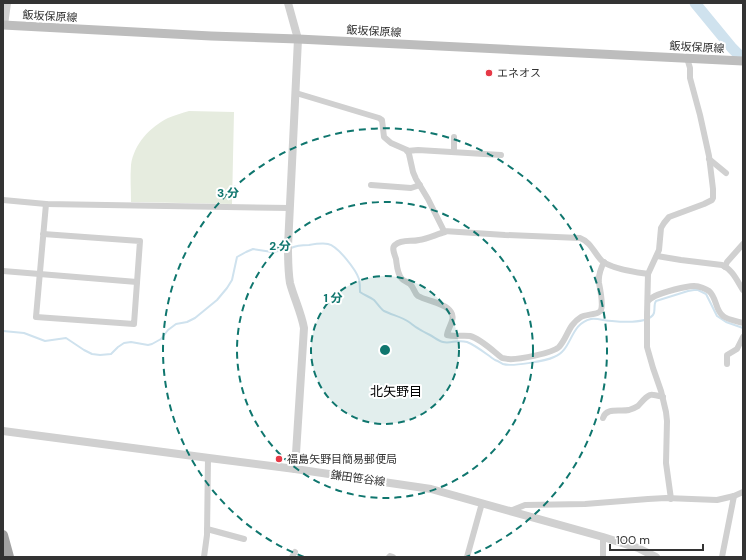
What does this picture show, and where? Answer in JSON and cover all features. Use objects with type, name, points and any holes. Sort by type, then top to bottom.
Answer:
[{"type":"highway","points":[[3,535],[9,557]]},
{"type":"main road","name":"飯坂保原線","points":[[4,25],[743,61]]},
{"type":"street","points":[[4,25],[7,3]]},
{"type":"street","points":[[288,3],[298,39],[288,249],[290,280],[304,328],[295,468]]},
{"type":"street","points":[[671,498],[666,463],[666,412],[647,347],[648,274],[657,256],[660,245],[661,228],[666,219],[704,204],[713,198],[709,159],[690,78],[690,68],[687,58]]},
{"type":"street","points":[[296,93],[382,120],[384,137],[391,143],[403,147],[408,151],[413,172],[445,232]]},
{"type":"street","points":[[454,137],[454,152]]},
{"type":"street","points":[[408,151],[418,150],[501,155]]},
{"type":"street","points":[[709,159],[726,172]]},
{"type":"street","points":[[371,185],[411,188],[420,185]]},
{"type":"street","points":[[3,200],[46,204],[290,208]]},
{"type":"street","points":[[43,234],[140,241],[134,324],[36,317],[43,234],[46,204]]},
{"type":"street","points":[[604,262],[599,278],[600,312],[581,317],[576,321],[570,327],[559,347],[553,351],[516,359],[508,359],[502,358],[474,338],[468,336],[447,335],[452,322],[451,310],[418,296],[410,284],[399,276],[393,248],[394,245],[404,241],[419,240],[445,232],[580,238],[587,241],[604,262],[620,268],[648,274]]},
{"type":"street","points":[[725,267],[727,262],[743,244]]},
{"type":"street","points":[[657,256],[722,265],[732,273],[743,290]]},
{"type":"street","points":[[3,271],[136,282]]},
{"type":"street","points":[[648,301],[656,295],[689,286],[695,286],[710,292],[723,316],[727,319],[743,324]]},
{"type":"street","points":[[727,364],[727,355],[737,349],[743,337]]},
{"type":"street","points":[[603,418],[606,412],[625,411],[637,406],[649,396],[653,395],[662,397]]},
{"type":"street","name":"鎌田笹谷線","points":[[3,431],[295,468],[425,488],[603,537],[638,548],[656,557]]},
{"type":"street","points":[[204,557],[207,529],[208,458]]},
{"type":"street","points":[[510,511],[525,505],[585,504],[671,498],[717,500],[743,492]]},
{"type":"street","points":[[722,557],[734,496]]},
{"type":"street","points":[[467,557],[482,503]]},
{"type":"street","points":[[207,529],[244,539]]},
{"type":"street","points":[[603,537],[603,557]]},
{"type":"street","points":[[390,557],[393,557]]},
{"type":"shaded area","points":[[189,111],[234,112],[232,204],[131,202],[131,165],[139,143],[149,131],[161,122]]},
{"type":"waterway","points":[[695,3],[743,59]]},
{"type":"waterway","points":[[291,248],[300,245],[319,244],[328,244],[332,246],[337,249],[354,270],[359,279],[360,292],[374,300],[384,311],[406,320],[441,341],[467,342],[495,360],[507,365],[544,360],[560,354],[565,349],[579,326],[591,319],[627,322],[645,320],[653,315],[656,301],[694,290],[698,290],[706,294],[717,316],[726,322],[743,328]]},
{"type":"waterway","points":[[3,331],[24,333],[45,341],[66,338],[84,350],[92,354],[100,355],[111,354],[124,343],[131,342],[148,345],[152,344],[161,339],[168,330],[176,324],[187,322],[195,318],[217,300],[232,280],[237,257],[253,249],[272,252],[285,250]]},
{"type":"place","name":"エネオス","points":[[489,73]]},
{"type":"place","name":"福島矢野目簡易郵便局","points":[[279,459]]},
{"type":"district","name":"北矢野目","points":[[396,391]]}]
